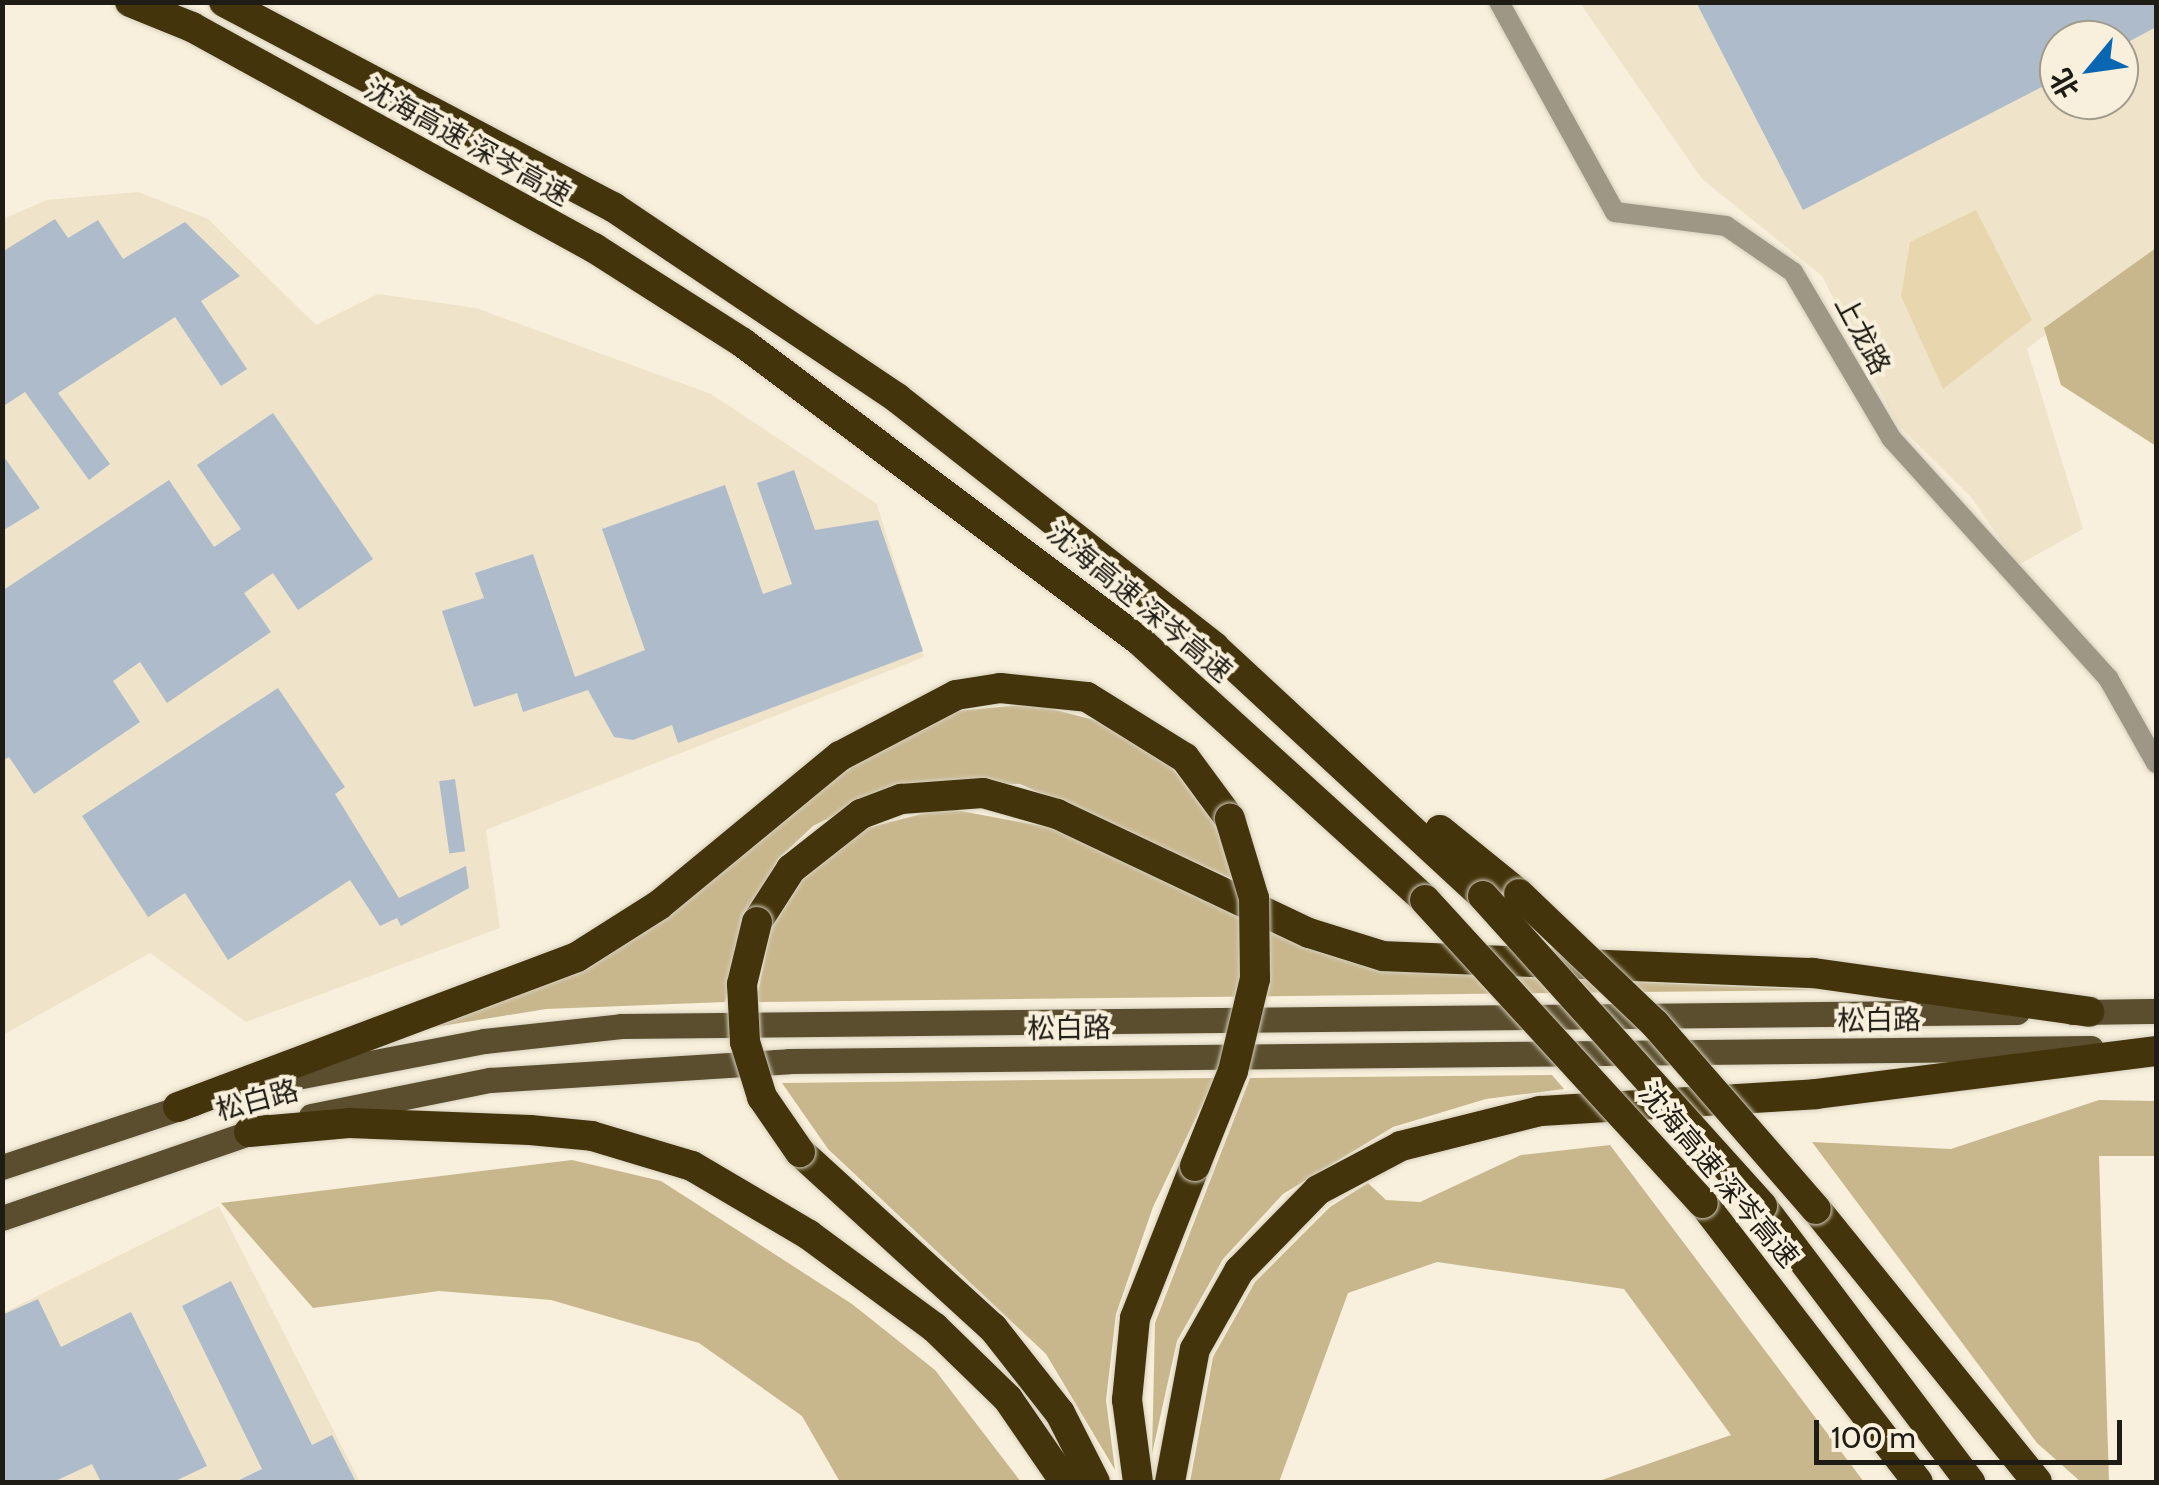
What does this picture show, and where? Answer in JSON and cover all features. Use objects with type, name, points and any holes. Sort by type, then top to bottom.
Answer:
[{"type":"highway","name":"沈海高速 深岑高速","points":[[130,2],[594,248],[842,411],[1142,643],[1425,900],[1703,1203],[1822,1352],[1918,1482]]},
{"type":"highway","name":"沈海高速 深岑高速","points":[[224,2],[613,207],[766,305],[1049,512],[1310,731],[1483,896],[1762,1206],[1970,1482]]},
{"type":"highway","points":[[178,1107],[577,957],[646,914],[840,756],[956,695],[1000,688],[1087,697],[1185,758],[1230,820],[1254,898],[1255,979],[1234,1071],[1135,1318],[1126,1400],[1138,1482]]},
{"type":"highway","points":[[1310,731],[1519,894],[1654,1024],[1816,1210],[2037,1482]]},
{"type":"highway","points":[[1095,1482],[1060,1413],[993,1328],[800,1152],[762,1097],[745,1042],[742,984],[758,922],[791,868],[861,814],[901,799],[983,793],[1057,814],[1310,933],[1383,956],[1813,973],[2090,1012]]},
{"type":"highway","points":[[1170,1482],[1195,1349],[1239,1271],[1318,1190],[1401,1146],[1540,1110],[1816,1094],[2156,1049]]},
{"type":"highway","points":[[249,1132],[349,1123],[530,1130],[592,1136],[692,1166],[809,1235],[934,1326],[1008,1398],[1065,1482]]},
{"type":"highway","points":[[1822,1352],[1894,1482]]},
{"type":"main road","name":"松白路","points":[[2,1167],[178,1107],[412,1053],[621,1026],[2156,1012]]},
{"type":"main road","name":"松白路","points":[[2,1218],[249,1132],[490,1080],[681,1065],[2156,1049]]},
{"type":"street","name":"上龙路","points":[[1499,2],[1615,212],[1726,226],[1794,272],[1891,438],[2108,678],[2156,762]]},
{"type":"shaded area","points":[[1580,3],[2156,3],[2156,248],[2027,349],[2083,529],[2018,565],[1971,497],[1897,424],[1822,276],[1702,179]]},
{"type":"shaded area","points":[[138,192],[208,219],[316,325],[378,294],[476,308],[711,394],[877,504],[924,657],[486,830],[500,928],[246,1022],[150,953],[3,1035],[3,219],[47,200]]},
{"type":"shaded area","points":[[1976,210],[2032,320],[1943,389],[1901,296],[1910,242]]},
{"type":"shaded area","points":[[2156,248],[2156,446],[2061,385],[2044,328]]},
{"type":"shaded area","points":[[1032,704],[1106,723],[1170,765],[1216,826],[1235,880],[1020,784],[897,784],[813,826],[779,858],[744,917],[725,1002],[546,1009],[392,1034],[584,971],[668,917],[849,768],[957,711]]},
{"type":"shaded area","points":[[945,808],[1052,828],[1303,947],[1380,971],[1822,990],[756,1002],[771,929],[803,879],[867,828]]},
{"type":"shaded area","points":[[1552,1075],[1564,1089],[1486,1099],[1393,1127],[1283,1194],[1223,1259],[1177,1341],[1152,1454],[1155,1323],[1250,1078]]},
{"type":"shaded area","points":[[1215,1078],[1153,1207],[1116,1314],[1106,1400],[1115,1470],[1046,1354],[828,1149],[782,1083]]},
{"type":"shaded area","points":[[2099,1100],[2156,1101],[2156,1156],[2099,1156],[2109,1482],[2081,1482],[2037,1443],[1812,1142],[1951,1149]]},
{"type":"shaded area","points":[[1610,1145],[1864,1482],[1596,1482],[1731,1435],[1624,1289],[1437,1262],[1348,1293],[1279,1482],[1190,1482],[1213,1357],[1255,1282],[1330,1207],[1368,1183],[1386,1200],[1420,1202],[1521,1155]]},
{"type":"shaded area","points":[[572,1160],[661,1181],[852,1304],[935,1370],[1021,1482],[840,1482],[802,1416],[699,1343],[551,1300],[439,1291],[313,1308],[221,1203]]},
{"type":"shaded area","points":[[219,1206],[360,1482],[3,1482],[3,1313]]},
{"type":"building","points":[[1696,2],[2156,2],[2156,27],[2139,36],[2139,20],[2039,20],[2039,88],[1803,210]]},
{"type":"building","points":[[55,219],[68,238],[98,220],[123,259],[185,222],[240,276],[201,301],[247,369],[221,386],[175,317],[58,393],[110,464],[89,480],[25,392],[2,407],[2,252]]},
{"type":"building","points":[[273,413],[373,559],[298,610],[273,573],[244,593],[271,632],[167,703],[140,662],[113,681],[140,722],[34,794],[9,757],[2,761],[2,591],[169,480],[214,547],[241,529],[197,465]]},
{"type":"building","points":[[2,454],[40,508],[2,531]]},
{"type":"building","points":[[794,470],[815,530],[878,520],[923,651],[678,743],[672,725],[633,740],[614,737],[588,690],[523,712],[517,693],[474,707],[442,611],[484,598],[475,573],[533,554],[575,677],[645,650],[602,529],[725,485],[763,594],[792,584],[757,483]]},
{"type":"building","points":[[278,688],[345,787],[335,794],[399,898],[466,866],[469,888],[401,926],[397,918],[380,926],[350,880],[228,960],[185,893],[148,917],[82,816]]},
{"type":"building","points":[[455,779],[465,851],[449,854],[439,781]]},
{"type":"building","points":[[231,1281],[312,1445],[332,1435],[356,1482],[235,1482],[262,1469],[182,1306]]},
{"type":"building","points":[[38,1299],[61,1347],[131,1312],[207,1466],[173,1482],[101,1482],[92,1464],[53,1482],[2,1482],[2,1315]]}]
